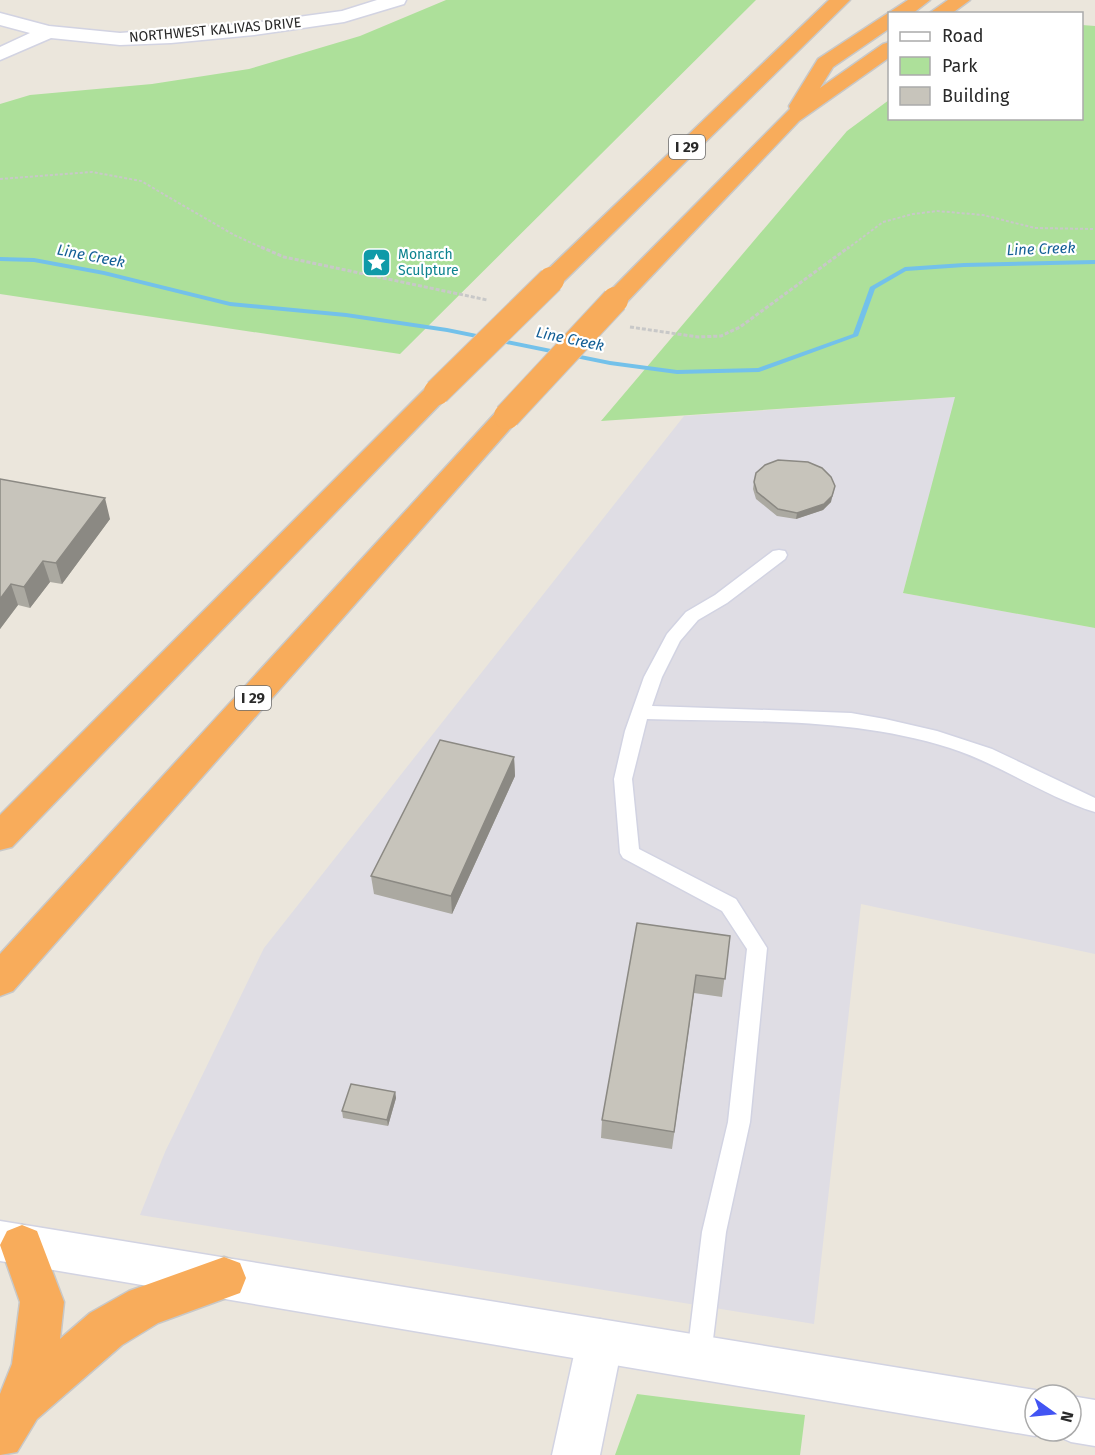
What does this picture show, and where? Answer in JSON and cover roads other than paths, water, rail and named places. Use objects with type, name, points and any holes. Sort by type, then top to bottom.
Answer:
[{"type":"highway","name":"I 29","points":[[0,837],[437,392],[828,7],[841,0]]},
{"type":"highway","points":[[901,12],[921,0]]},
{"type":"highway","points":[[940,12],[961,0]]},
{"type":"highway","points":[[792,117],[825,63],[888,20]]},
{"type":"highway","name":"I 29","points":[[0,980],[507,416],[615,300],[792,117],[888,49]]},
{"type":"highway","points":[[11,1243],[42,1302],[35,1364],[11,1419]]},
{"type":"highway","points":[[11,1419],[106,1329],[145,1306],[224,1278]]},
{"type":"street","name":"NORTHWEST KALIVAS DRIVE","points":[[0,19],[48,32],[120,39],[171,37],[254,29],[345,16],[397,0]]},
{"type":"street","points":[[0,54],[48,32]]},
{"type":"street","points":[[11,1243],[1023,1411]]},
{"type":"street","points":[[576,1455],[600,1341]]},
{"type":"lane","points":[[699,1356],[714,1232],[739,1122],[757,948],[729,906],[630,853],[622,779],[653,677],[668,648],[692,616],[721,599],[779,555]]},
{"type":"lane","points":[[641,712],[851,719],[882,724],[939,738],[988,755],[1068,797],[1095,805]]},
{"type":"waterway","name":"Line Creek","points":[[0,259],[34,260],[104,273],[230,304],[346,315],[447,330],[610,363],[677,372],[759,370],[856,335],[872,288],[905,269],[964,265],[1095,262]]},
{"type":"place","name":"Monarch Sculpture","points":[[377,262]]}]
